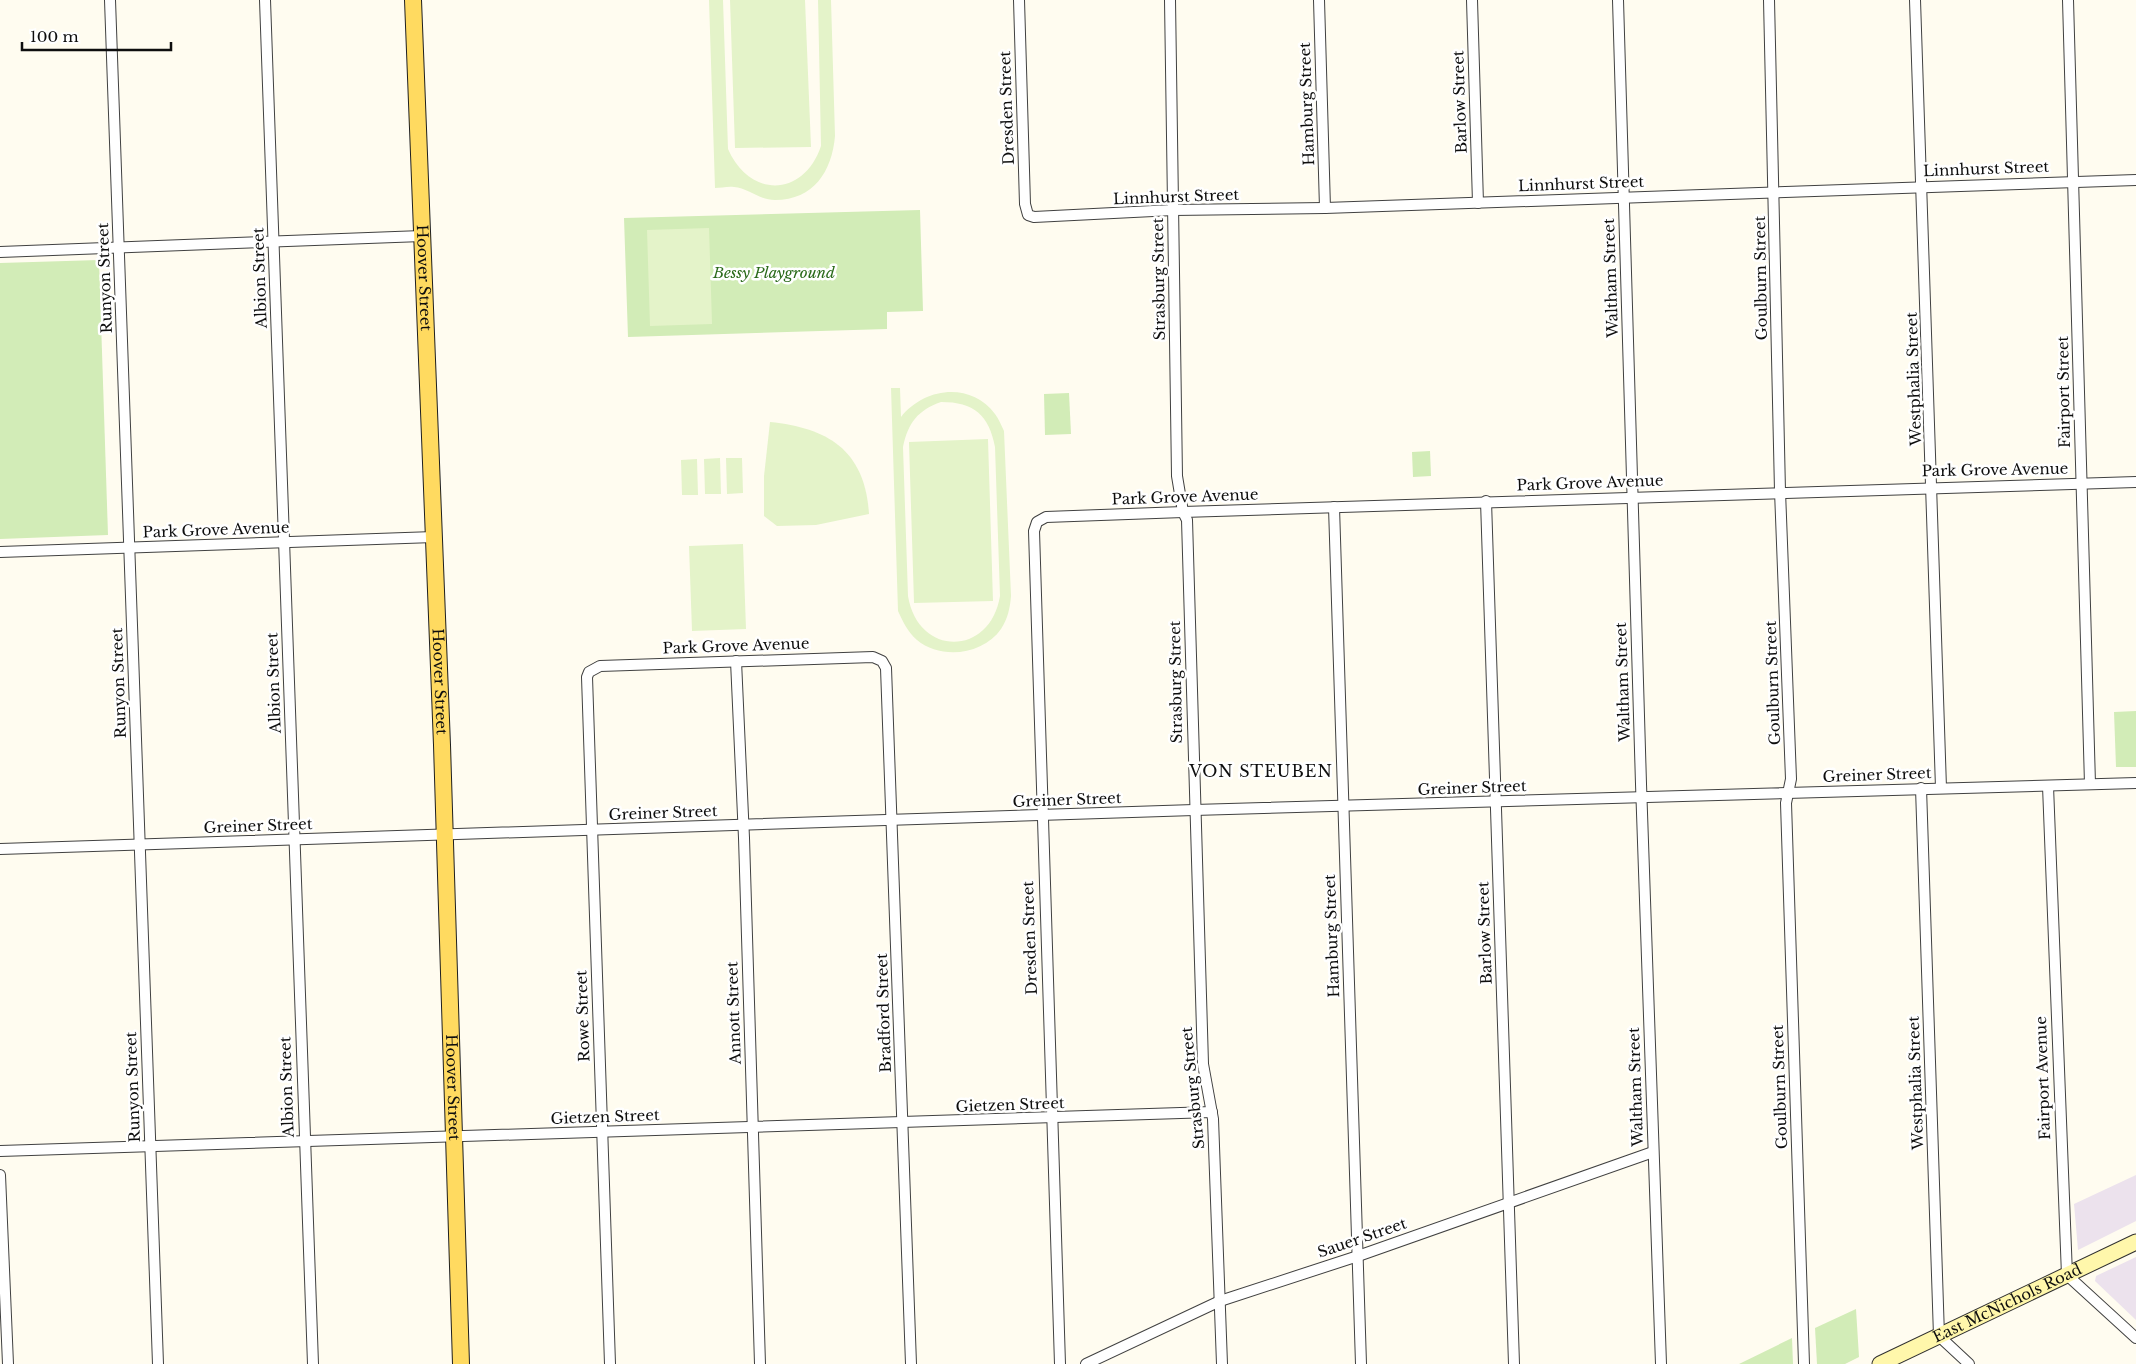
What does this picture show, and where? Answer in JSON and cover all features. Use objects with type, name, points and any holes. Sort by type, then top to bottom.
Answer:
[{"type":"main road","name":"Hoover Street","points":[[413,0],[445,834],[461,1364]]},
{"type":"street","name":"Runyon Street","points":[[110,0],[158,1364]]},
{"type":"street","name":"Albion Street","points":[[265,0],[313,1364]]},
{"type":"street","name":"Dresden Street","points":[[1019,0],[1025,204],[1028,215]]},
{"type":"street","name":"Strasburg Street","points":[[1170,0],[1177,476],[1182,512],[1187,520],[1202,1064],[1212,1112],[1222,1364]]},
{"type":"street","name":"Hamburg Street","points":[[1319,0],[1325,208]]},
{"type":"street","name":"Barlow Street","points":[[1472,0],[1478,203]]},
{"type":"street","name":"Waltham Street","points":[[1618,0],[1641,798],[1661,1364]]},
{"type":"street","name":"Goulburn Street","points":[[1769,0],[1775,192],[1780,491],[1791,779],[1787,793],[1804,1364]]},
{"type":"street","name":"Westphalia Street","points":[[1916,0],[1941,788]]},
{"type":"street","name":"Fairport Street","points":[[2068,0],[2090,784]]},
{"type":"street","name":"Linnhurst Street","points":[[1028,215],[1043,218],[1173,210],[1325,208],[2136,180]]},
{"type":"street","points":[[0,252],[422,236]]},
{"type":"street","name":"Park Grove Avenue","points":[[1046,517],[1780,491],[2136,482]]},
{"type":"street","name":"Barlow Street","points":[[1486,501],[1514,1364]]},
{"type":"street","name":"Hamburg Street","points":[[1334,507],[1361,1364]]},
{"type":"street","name":"Dresden Street","points":[[1046,517],[1037,522],[1034,531],[1060,1364]]},
{"type":"street","name":"Park Grove Avenue","points":[[0,552],[434,537]]},
{"type":"street","name":"Park Grove Avenue","points":[[591,668],[600,666],[873,657],[882,661]]},
{"type":"street","name":"Annott Street","points":[[736,661],[760,1364]]},
{"type":"street","name":"Bradford Street","points":[[882,661],[886,668],[904,1123],[911,1364]]},
{"type":"street","name":"Rowe Street","points":[[591,668],[586,677],[610,1364]]},
{"type":"street","name":"Greiner Street","points":[[0,849],[1194,810],[2136,783]]},
{"type":"street","name":"Fairport Avenue","points":[[2048,786],[2067,1275]]},
{"type":"street","name":"Westphalia Street","points":[[1921,788],[1939,1336]]},
{"type":"street","name":"Gietzen Street","points":[[0,1151],[1212,1112]]},
{"type":"street","name":"Sauer Street","points":[[1086,1364],[1220,1301],[1358,1256],[1653,1152]]},
{"type":"street","points":[[0,1175],[8,1364]]},
{"type":"street","name":"East McNichols Road","points":[[1880,1364],[2136,1242]]},
{"type":"street","points":[[2067,1275],[2136,1338]]},
{"type":"street","points":[[1939,1336],[1969,1364]]},
{"type":"shaded area","points":[[2136,1175],[2136,1221],[2078,1250],[2074,1204]]},
{"type":"shaded area","points":[[2136,1257],[2136,1320],[2095,1281],[2096,1276]]},
{"type":"green space","points":[[709,0],[723,0],[728,149],[738,165],[749,177],[763,183],[776,185],[790,183],[802,175],[813,163],[821,146],[818,0],[831,0],[835,136],[833,149],[830,161],[819,181],[800,195],[789,199],[775,200],[764,198],[739,188],[715,188]]},
{"type":"green space","points":[[730,0],[805,0],[811,147],[735,148]]},
{"type":"green space","name":"Bessy Playground","points":[[920,210],[923,311],[887,312],[887,329],[628,337],[624,218]]},
{"type":"green space","points":[[709,228],[712,324],[650,326],[647,230]]},
{"type":"green space","points":[[99,260],[108,535],[0,539],[0,263]]},
{"type":"green space","points":[[891,388],[900,388],[901,417],[911,407],[934,395],[947,392],[973,396],[985,403],[995,414],[1004,431],[1011,596],[1007,617],[1001,629],[984,644],[961,652],[949,652],[927,646],[917,640],[906,627],[898,611]],"holes":[[[941,402],[963,405],[978,412],[989,426],[995,447],[1000,596],[994,616],[983,630],[969,639],[954,642],[939,639],[925,630],[914,616],[908,596],[903,447],[911,424],[920,413]]]},
{"type":"green space","points":[[1069,393],[1071,434],[1045,435],[1044,394]]},
{"type":"green space","points":[[770,422],[810,430],[826,437],[840,447],[851,459],[860,474],[866,492],[869,514],[816,525],[777,526],[764,516],[764,476]]},
{"type":"green space","points":[[988,439],[993,601],[914,603],[909,442]]},
{"type":"green space","points":[[1430,451],[1431,476],[1413,477],[1412,452]]},
{"type":"green space","points":[[720,458],[721,494],[705,494],[704,459]]},
{"type":"green space","points":[[726,458],[742,458],[743,493],[727,494]]},
{"type":"green space","points":[[697,459],[698,495],[682,495],[681,460]]},
{"type":"green space","points":[[743,544],[746,629],[692,631],[689,546]]},
{"type":"green space","points":[[2136,711],[2136,767],[2116,767],[2114,712]]},
{"type":"green space","points":[[1856,1309],[1859,1357],[1845,1364],[1817,1364],[1815,1328]]},
{"type":"green space","points":[[1792,1338],[1793,1364],[1739,1364]]},
{"type":"district","name":"VON STEUBEN","points":[[1261,771]]}]
